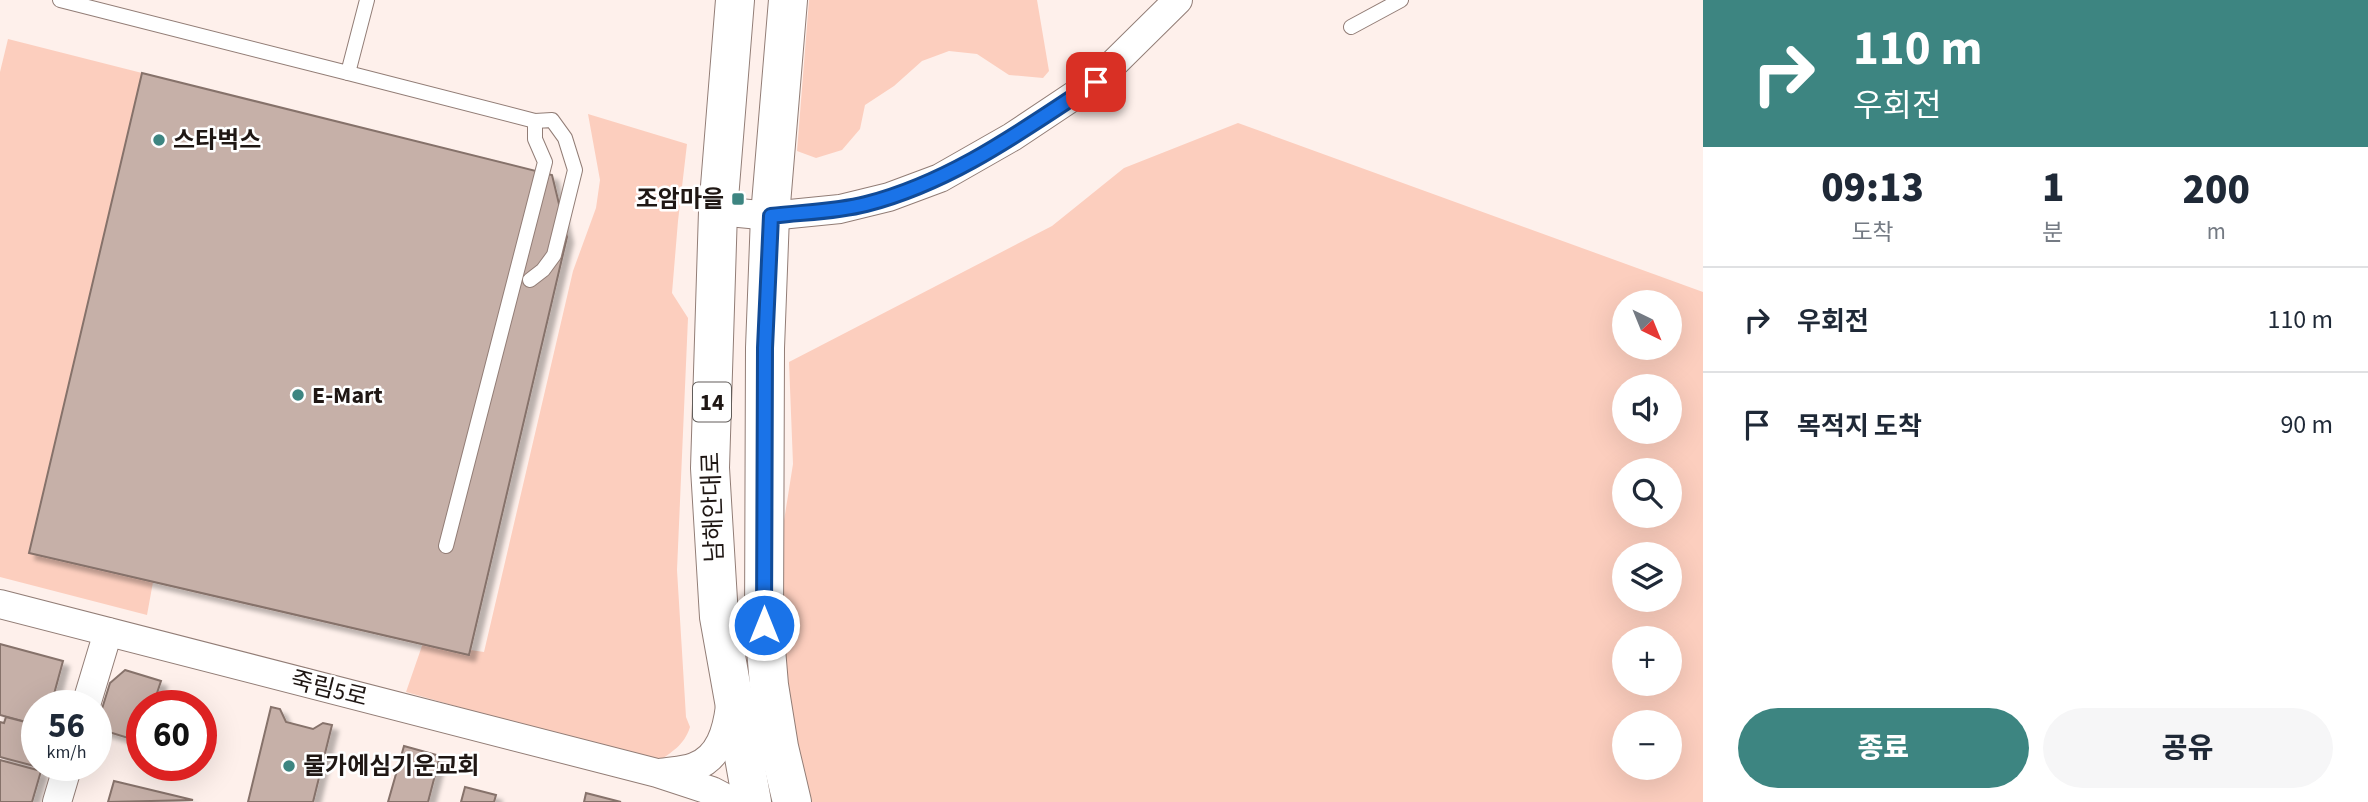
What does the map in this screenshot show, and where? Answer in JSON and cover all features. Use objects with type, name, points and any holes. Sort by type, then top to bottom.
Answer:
[{"type":"main road","name":"남해안대로","points":[[735,0],[718,211],[710,468],[719,617],[752,802]]},
{"type":"main road","name":"남해안대로","points":[[788,0],[771,216],[765,348],[764,625],[769,685],[779,747],[792,802]]},
{"type":"street","points":[[718,211],[771,216],[864,204],[940,178],[1012,137],[1096,82],[1178,0]]},
{"type":"street","name":"죽림5로","points":[[0,604],[657,774],[712,791],[733,802]]},
{"type":"street","points":[[91,690],[108,632]]},
{"type":"street","points":[[657,774],[694,768],[713,753],[726,732],[733,692]]},
{"type":"street","points":[[57,802],[63,781]]},
{"type":"lane","points":[[60,0],[535,121],[552,120],[565,138],[575,170],[554,255],[543,270],[530,280]]},
{"type":"lane","points":[[348,73],[367,0]]},
{"type":"lane","points":[[1351,27],[1401,0]]},
{"type":"lane","points":[[446,546],[545,162],[535,139],[535,121]]},
{"type":"shaded area","points":[[809,0],[1037,0],[1049,71],[1043,78],[1009,75],[977,54],[949,51],[922,61],[894,86],[865,105],[860,129],[842,150],[816,158],[797,151]]},
{"type":"shaded area","points":[[8,39],[142,73],[29,553],[153,582],[147,615],[0,577],[0,72]]},
{"type":"shaded area","points":[[588,114],[687,144],[672,293],[688,318],[677,570],[686,717],[690,727],[681,744],[657,763],[406,692],[423,643],[484,652],[573,271],[596,208],[600,180]]},
{"type":"shaded area","points":[[1238,123],[1703,292],[1703,802],[804,802],[784,704],[780,546],[793,464],[789,362],[1052,226],[1124,168]]},
{"type":"building","name":"E-Mart","points":[[142,73],[552,175],[567,237],[469,655],[29,553]]},
{"type":"building","points":[[0,644],[63,661],[55,690],[21,690],[21,721],[0,715]]},
{"type":"building","points":[[125,670],[161,681],[158,690],[126,690],[126,737],[112,733],[112,690],[108,690],[110,683]]},
{"type":"building","name":"물가에심기운교회","points":[[271,707],[280,709],[286,722],[313,729],[323,723],[332,725],[313,802],[248,802]]},
{"type":"building","points":[[6,717],[21,721],[21,762],[0,757],[0,722],[4,723]]},
{"type":"building","points":[[404,746],[440,756],[428,802],[388,802]]},
{"type":"building","points":[[0,760],[21,766],[21,781],[38,781],[32,802],[0,802]]},
{"type":"building","points":[[114,781],[193,800],[108,802]]},
{"type":"building","points":[[465,787],[496,795],[494,802],[461,802]]},
{"type":"building","points":[[586,793],[621,802],[584,802]]},
{"type":"place","name":"스타벅스","points":[[159,140]]},
{"type":"place","name":"조암마을","points":[[738,199]]},
{"type":"place","name":"E-Mart","points":[[298,395]]},
{"type":"place","name":"물가에심기운교회","points":[[289,766]]},
{"type":"route","points":[[764,625],[765,348],[771,216],[864,204],[940,178],[978,158],[1096,82]]}]
